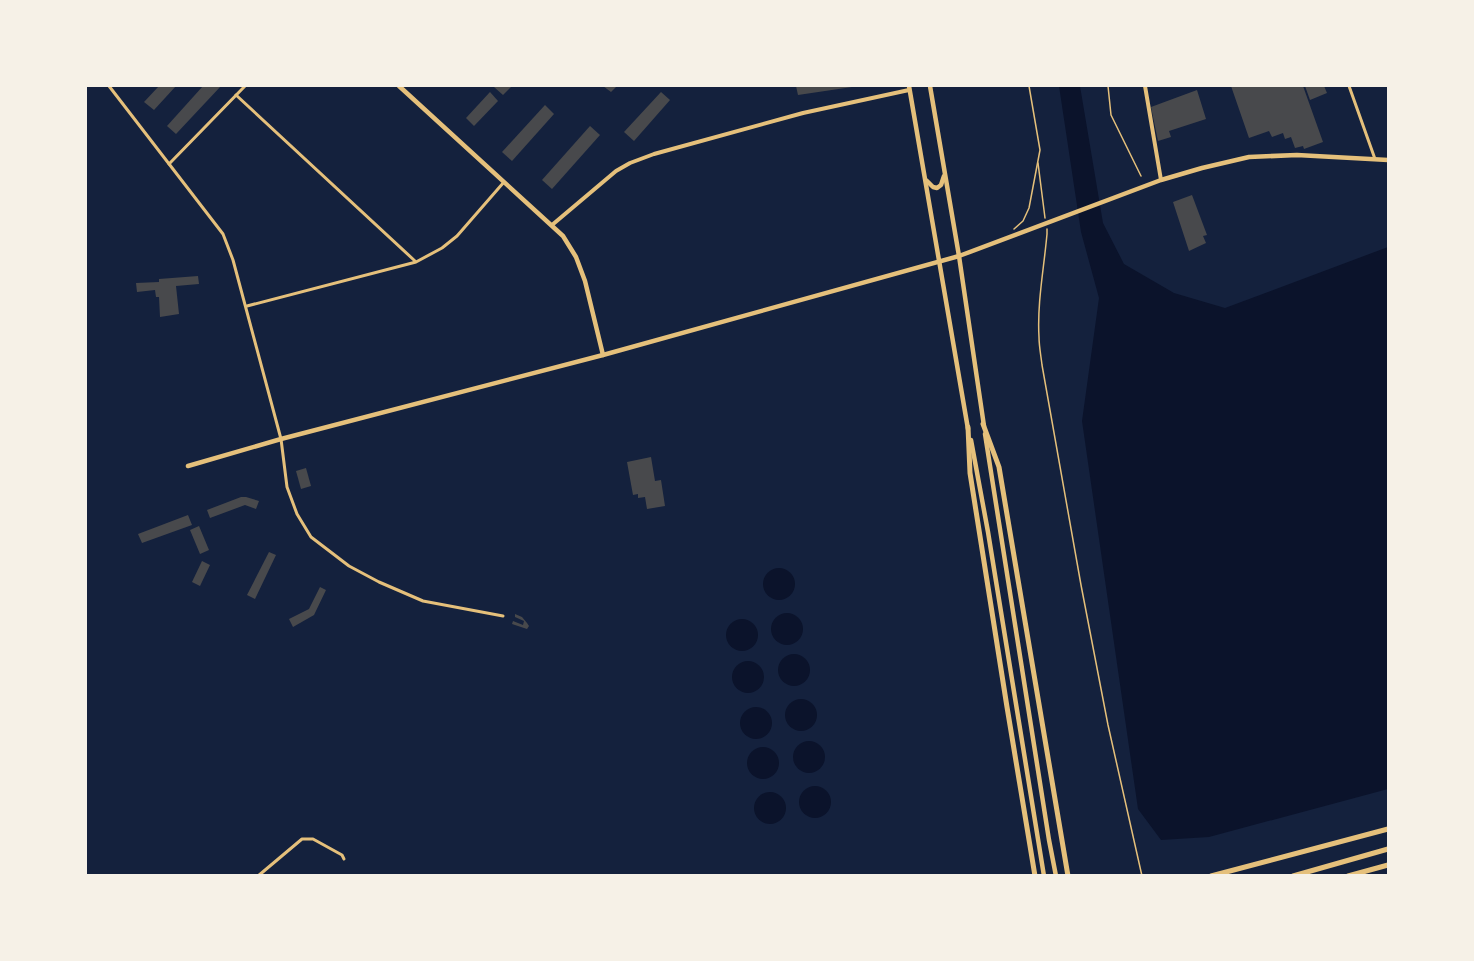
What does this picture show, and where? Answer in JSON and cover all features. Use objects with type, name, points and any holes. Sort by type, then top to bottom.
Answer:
[{"type":"main road","points":[[399,86],[563,236],[576,257],[585,281],[603,355]]},
{"type":"main road","points":[[930,86],[959,256],[983,424],[1056,876]]},
{"type":"main road","points":[[909,88],[988,532],[1044,876]]},
{"type":"main road","points":[[188,466],[939,262],[1161,180],[1202,168],[1249,157],[1297,154],[1389,160]]},
{"type":"main road","points":[[924,176],[933,188],[937,188],[942,185],[945,172]]},
{"type":"main road","points":[[983,424],[999,467],[1069,874]]},
{"type":"main road","points":[[968,427],[970,473],[1034,876]]},
{"type":"main road","points":[[1210,876],[1389,829]]},
{"type":"main road","points":[[1293,876],[1389,849]]},
{"type":"main road","points":[[1348,876],[1389,865]]},
{"type":"street","points":[[109,86],[223,234],[233,260],[281,439],[287,487],[297,514],[311,537],[349,566],[423,601],[503,616]]},
{"type":"street","points":[[169,164],[245,86]]},
{"type":"street","points":[[1145,86],[1161,180]]},
{"type":"street","points":[[1349,86],[1375,159]]},
{"type":"street","points":[[552,225],[616,171],[630,163],[654,154],[803,113],[909,88]]},
{"type":"street","points":[[236,95],[416,262]]},
{"type":"street","points":[[246,306],[416,262],[442,248],[457,236],[504,182]]},
{"type":"street","points":[[258,876],[302,839],[313,839],[342,855],[344,859]]},
{"type":"path","points":[[1011,231],[1023,221],[1029,208],[1040,150],[1029,86]]},
{"type":"path","points":[[1108,86],[1111,115],[1141,176]]},
{"type":"path","points":[[1038,163],[1047,234],[1041,284],[1039,337],[1042,365],[1108,725],[1142,876]]},
{"type":"water","points":[[1059,86],[1080,86],[1103,223],[1124,264],[1174,293],[1225,308],[1388,247],[1388,789],[1209,837],[1161,840],[1138,809],[1082,421],[1099,298],[1081,232]]},
{"type":"water","points":[[779,568],[791,572],[795,584],[791,596],[779,600],[767,596],[763,584],[767,572]]},
{"type":"water","points":[[787,613],[799,617],[803,629],[799,641],[787,645],[775,641],[771,629],[775,617]]},
{"type":"water","points":[[742,619],[754,623],[758,635],[754,647],[742,651],[730,647],[726,635],[730,623]]},
{"type":"water","points":[[794,654],[806,658],[810,670],[806,682],[794,686],[782,682],[778,670],[782,658]]},
{"type":"water","points":[[748,661],[760,665],[764,677],[760,689],[748,693],[736,689],[732,677],[736,665]]},
{"type":"water","points":[[801,699],[813,703],[817,715],[813,727],[801,731],[789,727],[785,715],[789,703]]},
{"type":"water","points":[[756,707],[768,711],[772,723],[768,735],[756,739],[744,735],[740,723],[744,711]]},
{"type":"water","points":[[809,741],[821,745],[825,757],[821,769],[809,773],[797,769],[793,757],[797,745]]},
{"type":"water","points":[[763,747],[775,751],[779,763],[775,775],[763,779],[751,775],[747,763],[751,751]]},
{"type":"water","points":[[815,786],[827,790],[831,802],[827,814],[815,818],[803,814],[799,802],[803,790]]},
{"type":"water","points":[[770,792],[782,796],[786,808],[782,820],[770,824],[758,820],[754,808],[758,796]]},
{"type":"building","points":[[159,86],[176,86],[154,110],[144,102]]},
{"type":"building","points":[[203,86],[221,86],[176,134],[167,126]]},
{"type":"building","points":[[495,86],[512,86],[503,95]]},
{"type":"building","points":[[603,86],[617,86],[611,92]]},
{"type":"building","points":[[796,86],[852,86],[852,87],[798,95]]},
{"type":"building","points":[[1231,86],[1303,86],[1323,142],[1304,149],[1303,146],[1295,148],[1291,137],[1285,139],[1283,133],[1272,137],[1269,131],[1249,138]]},
{"type":"building","points":[[1305,86],[1324,86],[1327,93],[1310,100]]},
{"type":"building","points":[[1197,90],[1206,119],[1169,131],[1171,137],[1158,141],[1151,107]]},
{"type":"building","points":[[490,92],[498,101],[474,126],[466,118]]},
{"type":"building","points":[[661,92],[670,100],[634,141],[624,132]]},
{"type":"building","points":[[545,105],[554,114],[512,161],[502,152]]},
{"type":"building","points":[[590,126],[600,135],[552,189],[542,180]]},
{"type":"building","points":[[1192,195],[1207,235],[1203,236],[1206,243],[1189,251],[1173,202]]},
{"type":"building","points":[[198,276],[199,284],[176,286],[179,314],[160,317],[159,297],[156,297],[155,290],[137,292],[136,283]]},
{"type":"building","points":[[651,457],[655,481],[661,480],[665,506],[647,509],[645,497],[638,498],[638,494],[633,495],[627,462]]},
{"type":"building","points":[[306,468],[311,486],[301,489],[296,471]]},
{"type":"building","points":[[241,497],[259,501],[256,509],[245,505],[210,518],[207,510]]},
{"type":"building","points":[[188,515],[192,525],[142,543],[138,534]]},
{"type":"building","points":[[199,526],[209,550],[200,554],[190,530]]},
{"type":"building","points":[[269,552],[276,555],[255,599],[247,595]]},
{"type":"building","points":[[202,561],[210,565],[200,586],[192,582]]},
{"type":"building","points":[[320,587],[326,590],[314,615],[293,627],[289,619],[309,609]]},
{"type":"building","points":[[515,614],[527,623],[529,626],[527,629],[512,624],[513,621],[523,625],[524,621],[515,617]]}]
